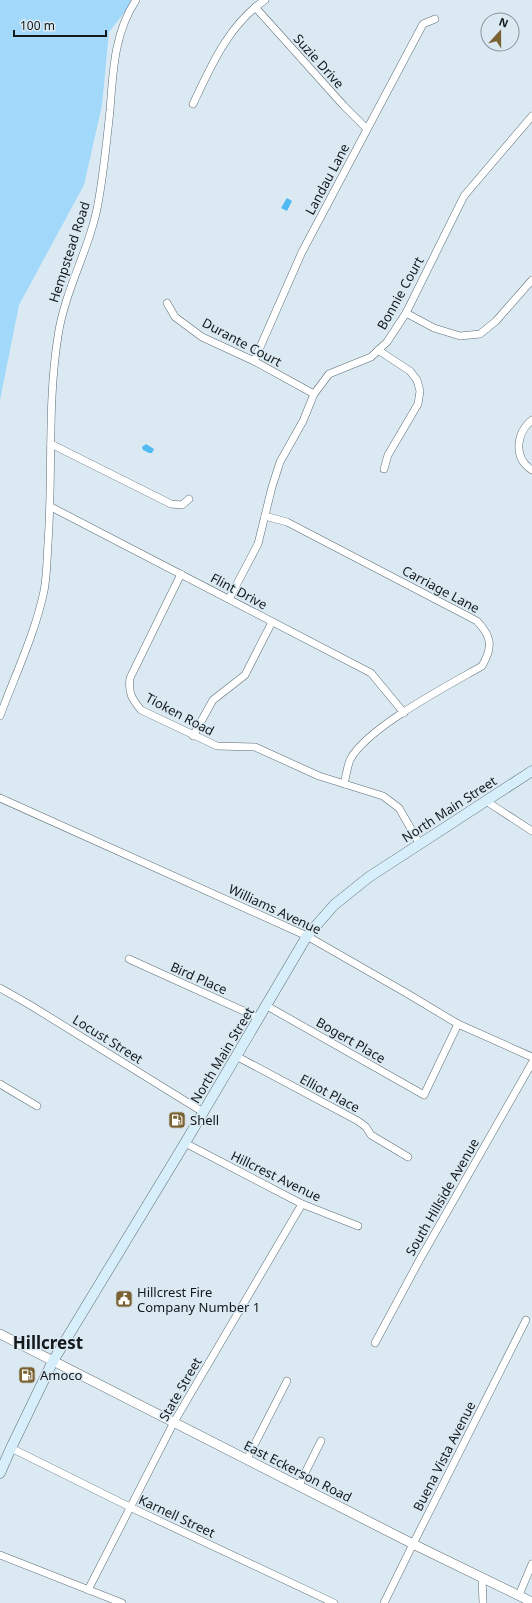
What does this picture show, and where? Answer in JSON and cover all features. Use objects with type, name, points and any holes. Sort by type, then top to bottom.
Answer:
[{"type":"main road","name":"North Main Street","points":[[0,1473],[3,1458],[11,1448],[53,1361],[267,1006],[307,936],[324,915],[350,891],[419,843],[532,771]]},
{"type":"street","name":"Hempstead Road","points":[[0,716],[35,622],[44,589],[51,506],[52,401],[60,324],[72,282],[98,208],[105,161],[115,49],[127,13],[136,0]]},
{"type":"street","points":[[193,104],[216,58],[240,22],[255,7],[265,0]]},
{"type":"street","name":"Suzie Drive","points":[[255,7],[344,106],[367,129]]},
{"type":"street","name":"Landau Lane","points":[[254,361],[302,252],[367,129],[423,24],[435,19]]},
{"type":"street","name":"Bonnie Court","points":[[229,599],[258,544],[280,462],[303,421],[314,394],[329,374],[370,357],[387,342],[406,313],[464,196],[532,116]]},
{"type":"street","points":[[406,313],[434,328],[460,336],[480,334],[496,321],[532,280]]},
{"type":"street","name":"Durante Court","points":[[167,303],[175,317],[202,336],[254,361],[314,394]]},
{"type":"street","points":[[378,350],[410,371],[418,380],[420,392],[418,404],[388,455],[384,469]]},
{"type":"street","points":[[532,420],[522,433],[518,445],[522,460],[532,470]]},
{"type":"street","points":[[51,444],[171,504],[182,505],[189,499]]},
{"type":"street","name":"Flint Drive","points":[[51,506],[371,673],[404,713]]},
{"type":"street","name":"Carriage Lane","points":[[265,516],[287,522],[478,621],[487,631],[489,647],[487,656],[482,666],[404,713],[363,742],[350,761],[344,784]]},
{"type":"street","name":"Tioken Road","points":[[181,574],[130,678],[129,689],[133,700],[141,710],[193,736],[217,746],[256,747],[319,776],[383,796],[399,808],[419,843]]},
{"type":"street","points":[[193,736],[213,700],[245,674],[272,622]]},
{"type":"street","name":"Williams Avenue","points":[[0,798],[307,936],[458,1024],[532,1057]]},
{"type":"street","points":[[486,801],[532,831]]},
{"type":"street","name":"Bird Place","points":[[129,959],[259,1018]]},
{"type":"street","name":"Locust Street","points":[[0,988],[203,1112]]},
{"type":"street","name":"Bogert Place","points":[[267,1006],[424,1095],[458,1024]]},
{"type":"street","name":"Elliot Place","points":[[236,1056],[358,1121],[366,1127],[371,1135],[408,1157]]},
{"type":"street","name":"South Hillside Avenue","points":[[375,1343],[423,1254],[532,1063]]},
{"type":"street","points":[[0,1084],[37,1106]]},
{"type":"street","name":"Hillcrest Avenue","points":[[185,1143],[302,1204],[358,1226]]},
{"type":"street","name":"State Street","points":[[88,1590],[132,1508],[174,1422],[302,1204]]},
{"type":"street","name":"Buena Vista Avenue","points":[[384,1603],[526,1320]]},
{"type":"street","name":"East Eckerson Road","points":[[0,1334],[413,1544],[532,1602]]},
{"type":"street","points":[[248,1459],[287,1381]]},
{"type":"street","points":[[299,1485],[321,1441]]},
{"type":"street","name":"Karnell Street","points":[[11,1448],[132,1508],[334,1603]]},
{"type":"street","points":[[0,1555],[122,1603]]},
{"type":"street","points":[[519,1595],[532,1564]]},
{"type":"street","points":[[482,1578],[484,1603]]},
{"type":"shaded area","points":[[0,0],[134,0],[109,32],[102,105],[84,185],[19,305],[0,400]]},
{"type":"shaded area","points":[[287,198],[292,201],[287,211],[281,208]]},
{"type":"shaded area","points":[[146,444],[154,449],[152,453],[143,450],[142,447]]},
{"type":"place","name":"Shell","points":[[177,1120]]},
{"type":"place","name":"Hillcrest Fire Company Number 1","points":[[124,1299]]},
{"type":"place","name":"Amoco","points":[[27,1375]]},
{"type":"district","name":"Hillcrest","points":[[48,1342]]}]
